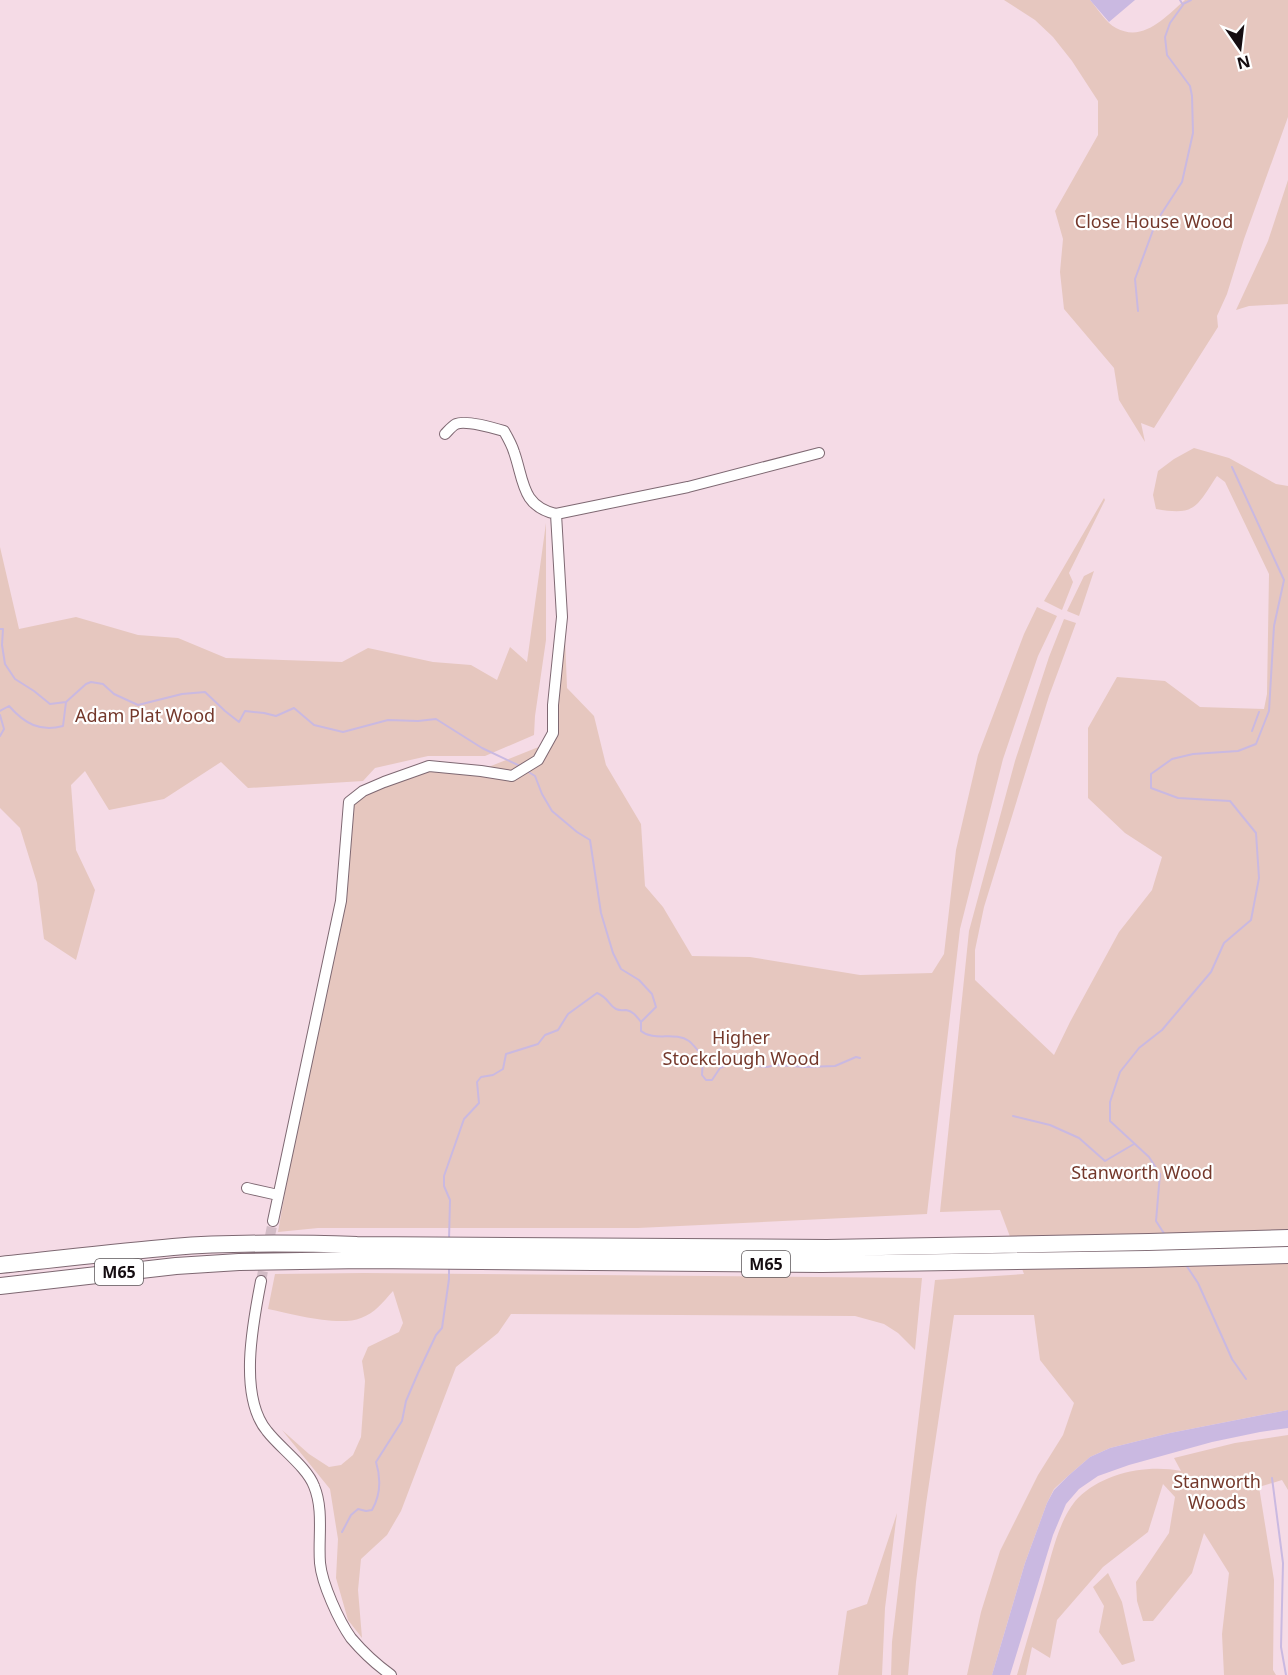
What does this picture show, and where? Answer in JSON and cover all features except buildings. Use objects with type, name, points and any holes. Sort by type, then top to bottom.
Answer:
[{"type":"highway","name":"M65","points":[[0,1286],[176,1266],[361,1252],[525,1254],[822,1264],[1288,1238]]},
{"type":"highway","name":"M65","points":[[0,1265],[175,1247],[306,1243],[361,1252]]},
{"type":"highway","name":"M65","points":[[1008,1253],[1288,1255]]},
{"type":"street","points":[[445,434],[456,424],[461,423],[504,431],[515,453],[526,493],[538,507],[548,513],[556,514],[688,487],[819,453]]},
{"type":"street","points":[[273,1221],[340,901],[349,802],[363,791],[429,766],[512,776],[538,760],[553,733],[553,705],[562,617],[556,514]]},
{"type":"street","points":[[247,1188],[278,1195]]},
{"type":"street","points":[[261,1281],[253,1320],[251,1350],[252,1391],[256,1413],[265,1429],[308,1474],[314,1484],[320,1521],[320,1563],[329,1596],[351,1637],[391,1675]]},
{"type":"green space","name":"Close House Wood","points":[[1004,0],[1090,0],[1112,26],[1126,32],[1136,32],[1154,26],[1185,0],[1288,0],[1288,117],[1244,239],[1227,294],[1217,316],[1218,327],[1154,428],[1141,423],[1145,442],[1119,400],[1114,368],[1064,309],[1060,272],[1063,239],[1055,211],[1098,135],[1098,101],[1053,37],[1035,20]]},
{"type":"green space","points":[[1288,180],[1288,304],[1249,306],[1236,310],[1268,241]]},
{"type":"green space","name":"Stanworth Wood","points":[[1194,448],[1229,458],[1276,484],[1288,486],[1288,1410],[1170,1433],[1110,1448],[1090,1457],[1054,1489],[1047,1503],[1025,1563],[992,1675],[967,1675],[981,1612],[1000,1551],[1038,1475],[1063,1435],[1074,1403],[1040,1360],[1034,1315],[954,1315],[916,1582],[908,1675],[891,1675],[892,1642],[935,1280],[1024,1274],[1000,1210],[940,1212],[969,931],[1015,761],[1064,619],[1076,623],[1049,696],[984,907],[975,950],[975,980],[1054,1055],[1119,932],[1152,890],[1162,857],[1125,833],[1088,798],[1088,728],[1117,677],[1165,681],[1200,707],[1264,709],[1267,694],[1269,574],[1225,482],[1217,476],[1199,502],[1187,510],[1156,509],[1153,495],[1158,471]]},
{"type":"green space","points":[[1104,498],[1069,573],[1073,582],[1062,610],[1044,601]]},
{"type":"green space","name":"Adam Plat Wood","points":[[546,523],[546,640],[534,735],[485,756],[428,756],[375,768],[363,781],[248,788],[221,762],[164,799],[109,810],[85,771],[71,785],[76,850],[95,890],[76,960],[44,939],[37,883],[20,828],[0,808],[0,547],[19,629],[76,617],[138,635],[178,638],[226,658],[342,662],[368,648],[433,662],[471,665],[497,680],[510,647],[527,662]]},
{"type":"green space","name":"Higher Stockclough Wood","points":[[561,533],[567,688],[594,716],[606,765],[641,824],[645,886],[663,907],[692,956],[750,957],[860,975],[932,973],[944,954],[956,850],[978,755],[1024,634],[1037,607],[1057,616],[1038,656],[1003,759],[960,929],[927,1214],[638,1228],[318,1228],[278,1232],[353,806],[374,789],[431,769],[486,768],[546,744],[555,723]]},
{"type":"green space","points":[[1094,571],[1079,616],[1067,611],[1084,576]]},
{"type":"green space","points":[[275,1274],[922,1278],[915,1350],[898,1333],[884,1324],[855,1316],[511,1314],[498,1333],[456,1367],[401,1511],[387,1535],[361,1559],[358,1590],[362,1638],[348,1620],[336,1578],[338,1539],[330,1489],[282,1430],[309,1454],[329,1467],[341,1465],[353,1455],[361,1437],[365,1381],[362,1361],[368,1347],[399,1332],[403,1323],[393,1291],[370,1313],[352,1320],[315,1319],[268,1309]]},
{"type":"green space","name":"Stanworth Woods","points":[[1288,1435],[1288,1490],[1282,1480],[1259,1487],[1274,1580],[1273,1670],[1276,1675],[1224,1675],[1222,1634],[1229,1573],[1204,1533],[1192,1573],[1153,1621],[1143,1621],[1137,1601],[1136,1582],[1169,1533],[1175,1497],[1163,1484],[1148,1532],[1103,1567],[1057,1620],[1050,1658],[1032,1647],[1026,1675],[1017,1675],[1056,1538],[1071,1506],[1088,1489],[1126,1472],[1154,1469],[1181,1471],[1174,1458],[1235,1443]]},
{"type":"green space","points":[[897,1513],[885,1608],[882,1675],[838,1675],[847,1611],[867,1604]]},
{"type":"green space","points":[[1108,1573],[1122,1602],[1135,1661],[1122,1665],[1099,1632],[1104,1606],[1093,1587]]},
{"type":"shaded area","points":[[1090,0],[1135,0],[1109,22]]},
{"type":"shaded area","points":[[1288,1410],[1288,1428],[1212,1442],[1129,1465],[1098,1476],[1079,1489],[1066,1504],[1053,1535],[1010,1675],[992,1675],[1025,1563],[1047,1503],[1054,1490],[1068,1476],[1090,1457],[1110,1448],[1170,1433]]},
{"type":"waterway","points":[[1138,311],[1135,279],[1156,222],[1182,182],[1193,133],[1190,86],[1167,55],[1165,37],[1170,23],[1183,5],[1180,0]]},
{"type":"waterway","points":[[1183,4],[1191,0]]},
{"type":"waterway","points":[[1165,1235],[1156,1221],[1160,1174],[1149,1157],[1110,1121],[1110,1102],[1120,1072],[1139,1048],[1162,1030],[1211,972],[1224,943],[1251,920],[1259,878],[1256,833],[1230,801],[1178,798],[1151,788],[1151,774],[1172,759],[1193,754],[1238,751],[1256,744],[1269,711],[1274,626],[1284,580],[1232,467]]},
{"type":"waterway","points":[[0,629],[3,629],[2,645],[5,664],[15,679],[50,704],[66,702]]},
{"type":"waterway","points":[[66,702],[91,682],[103,684],[114,694],[138,705],[182,694],[205,692],[239,722],[245,711],[276,716],[294,708],[314,725],[343,732],[388,720],[436,719],[482,748],[520,766]]},
{"type":"waterway","points":[[0,711],[9,706],[21,718],[33,725],[55,728],[63,726],[66,702]]},
{"type":"waterway","points":[[1252,731],[1259,712]]},
{"type":"waterway","points":[[0,715],[4,729],[0,736]]},
{"type":"waterway","points":[[527,771],[535,776],[552,811],[590,840],[601,913],[613,953],[621,969],[639,980],[652,994],[656,1007],[642,1021]]},
{"type":"waterway","points":[[449,1240],[450,1200],[444,1186],[444,1176],[464,1119],[479,1103],[477,1082],[481,1077],[493,1075],[503,1069],[506,1054],[538,1044],[545,1035],[558,1030],[568,1014],[597,993],[616,1009],[633,1013],[641,1022],[641,1031],[646,1034],[677,1037],[689,1041],[703,1057],[702,1075],[706,1080],[712,1080],[720,1068],[732,1063],[767,1067],[776,1065],[835,1066],[856,1057],[860,1058]]},
{"type":"waterway","points":[[1013,1116],[1050,1125],[1079,1138],[1105,1161],[1134,1144]]},
{"type":"waterway","points":[[1186,1265],[1198,1283],[1232,1359],[1246,1379]]},
{"type":"waterway","points":[[342,1532],[351,1515],[358,1509],[372,1510],[375,1504],[379,1486],[376,1462],[402,1421],[406,1401],[418,1373],[436,1335],[442,1328],[449,1267]]},
{"type":"waterway","points":[[1272,1478],[1283,1563],[1281,1647],[1286,1675]]},
{"type":"tunnel","points":[[261,1281],[273,1221]]}]
